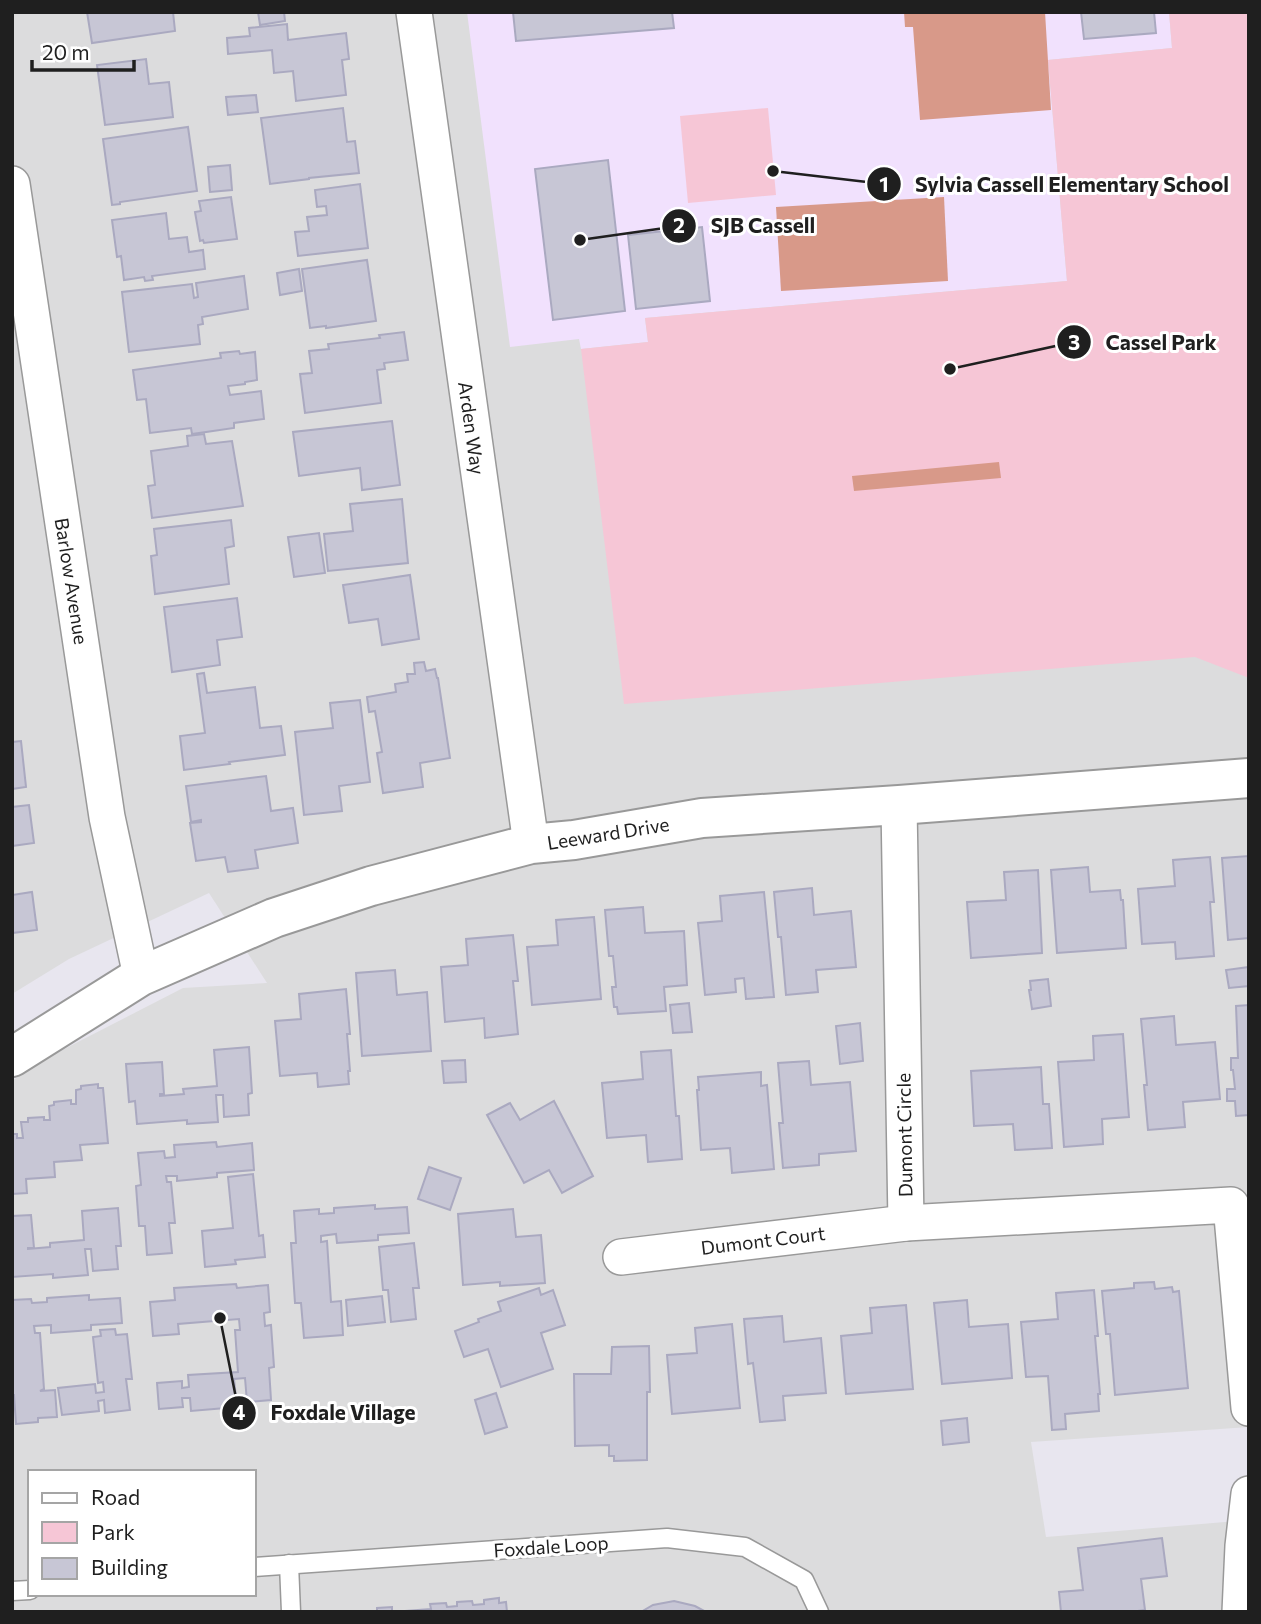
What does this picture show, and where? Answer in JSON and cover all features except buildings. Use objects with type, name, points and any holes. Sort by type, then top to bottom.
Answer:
[{"type":"street","name":"Arden Way","points":[[414,12],[531,844]]},
{"type":"street","name":"Barlow Avenue","points":[[12,184],[107,817],[141,976]]},
{"type":"street","name":"Leeward Drive","points":[[12,1057],[141,976],[274,918],[370,886],[531,844],[574,841],[702,818],[1249,778]]},
{"type":"street","name":"Dumont Circle","points":[[899,805],[906,1223],[1231,1205],[1249,1408]]},
{"type":"street","name":"Dumont Court","points":[[621,1257],[906,1223]]},
{"type":"street","points":[[1240,1612],[1249,1494]]},
{"type":"lane","name":"Foxdale Loop","points":[[256,1567],[667,1538],[745,1547],[804,1580],[819,1612]]},
{"type":"lane","points":[[289,1564],[291,1612]]},
{"type":"shaded area","points":[[12,12],[1249,12],[1249,1427],[1031,1442],[1046,1537],[1249,1520],[1249,1612],[12,1612],[12,1081],[41,1061],[183,988],[267,983],[209,893],[69,959],[12,994]]},
{"type":"shaded area","points":[[467,12],[1169,12],[1172,48],[1048,60],[1067,281],[645,318],[648,342],[581,349],[579,339],[510,347]]},
{"type":"shaded area","points":[[904,12],[1045,12],[1051,110],[920,120],[913,27],[905,27]]},
{"type":"shaded area","points":[[944,197],[948,281],[781,291],[776,207]]},
{"type":"shaded area","points":[[999,462],[1001,478],[854,491],[852,476]]},
{"type":"green space","points":[[1169,12],[1249,12],[1249,678],[1195,657],[624,704],[581,349],[648,342],[645,318],[1067,281],[1048,60],[1172,48]]},
{"type":"green space","points":[[768,108],[776,195],[688,203],[680,116]]},
{"type":"place","name":"Sylvia Cassell Elementary School","points":[[773,171]]},
{"type":"place","name":"SJB Cassell","points":[[580,240]]},
{"type":"place","name":"Cassel Park","points":[[950,369]]},
{"type":"place","name":"Foxdale Village","points":[[220,1318]]}]
